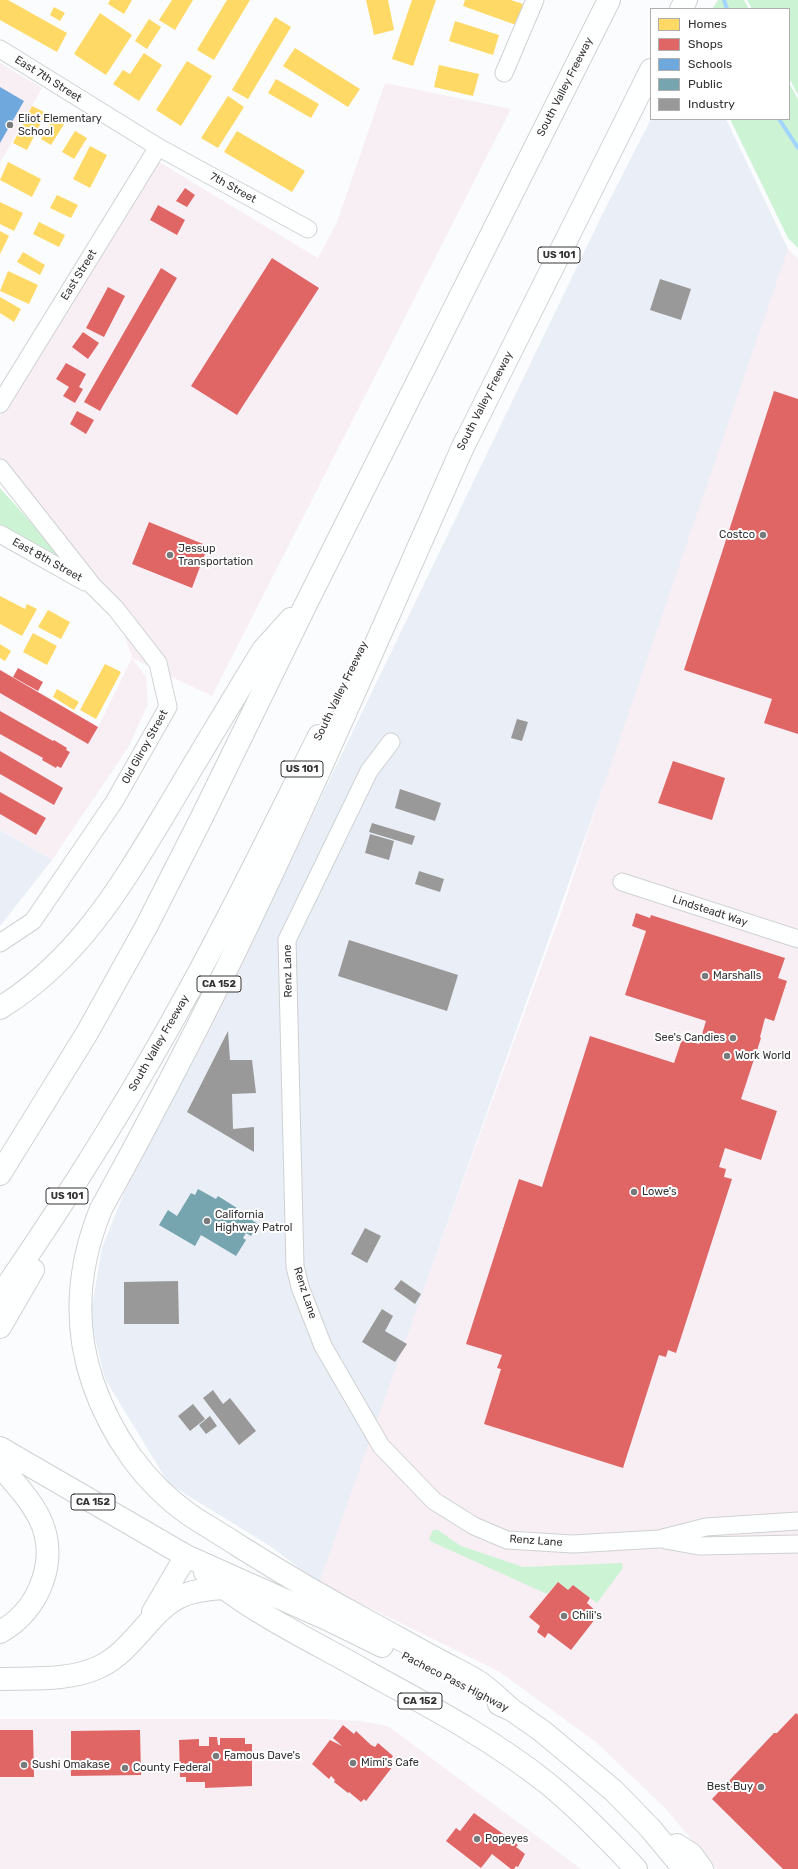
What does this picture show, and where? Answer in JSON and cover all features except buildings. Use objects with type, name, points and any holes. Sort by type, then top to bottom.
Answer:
[{"type":"highway","name":"South Valley Freeway","points":[[0,1174],[55,1087],[121,974],[202,817],[308,600],[609,0]]},
{"type":"highway","name":"South Valley Freeway","points":[[0,1296],[65,1199],[130,1094],[220,933],[650,72]]},
{"type":"highway","name":"CA 152","points":[[466,440],[288,838],[227,968],[176,1069],[101,1209],[91,1233],[83,1272],[80,1302],[80,1325],[86,1364],[100,1403],[114,1432],[131,1457],[149,1479],[189,1514],[298,1583],[480,1682],[512,1710]]},
{"type":"highway","points":[[0,1008],[28,988],[48,971],[83,936],[99,917],[127,876],[263,650],[308,600]]},
{"type":"highway","points":[[0,1328],[130,1094]]},
{"type":"highway","name":"Pacheco Pass Highway","points":[[0,1448],[186,1556],[327,1619],[512,1710],[542,1731],[614,1790],[650,1828],[684,1869]]},
{"type":"highway","points":[[0,1466],[30,1501],[40,1518],[46,1538],[47,1559],[44,1579],[36,1598],[23,1615],[0,1632]]},
{"type":"highway","points":[[0,1679],[61,1677],[81,1674],[99,1668],[115,1658],[130,1646],[142,1630],[186,1556]]},
{"type":"highway","name":"Pacheco Pass Highway","points":[[186,1556],[223,1588],[284,1626],[430,1707],[509,1755],[547,1783],[582,1813],[636,1869]]},
{"type":"highway","points":[[142,1630],[169,1603],[183,1595],[200,1590],[223,1588]]},
{"type":"highway","points":[[650,1828],[691,1854],[702,1869]]},
{"type":"street","points":[[504,73],[535,0]]},
{"type":"street","name":"East 7th Street","points":[[0,50],[158,147]]},
{"type":"street","name":"7th Street","points":[[158,147],[308,229]]},
{"type":"street","name":"East Street","points":[[0,404],[158,147]]},
{"type":"street","name":"Old Gilroy Street","points":[[0,468],[93,586],[116,609],[158,663],[168,708],[114,802],[33,921],[0,943]]},
{"type":"street","name":"East 8th Street","points":[[0,534],[93,586]]},
{"type":"street","name":"Renz Lane","points":[[391,742],[369,772],[287,940],[295,1266],[300,1287],[323,1346],[381,1446],[434,1501],[474,1526],[507,1540],[573,1544],[659,1539],[706,1527],[798,1521]]},
{"type":"street","name":"Lindsteadt Way","points":[[622,882],[798,939]]},
{"type":"street","points":[[774,1544],[783,1534],[798,1530]]},
{"type":"street","name":"Renz Lane","points":[[659,1539],[699,1546],[798,1544]]},
{"type":"shaded area","name":"Eliot Elementary School","points":[[0,63],[42,88],[0,163]]},
{"type":"shaded area","points":[[385,83],[511,109],[212,696],[132,658],[116,609],[0,464],[0,416],[59,315],[159,162],[318,258],[337,222]]},
{"type":"shaded area","points":[[650,120],[726,120],[788,249],[609,770],[319,1583],[270,1546],[169,1484],[105,1379],[90,1318],[102,1248],[130,1178],[205,1038],[603,213]]},
{"type":"shaded area","points":[[783,244],[798,259],[798,1869],[716,1869],[666,1809],[597,1743],[500,1672],[319,1583],[358,1469],[563,907]]},
{"type":"shaded area","points":[[132,658],[146,677],[148,704],[128,748],[52,860],[0,830],[0,669],[98,727]]},
{"type":"shaded area","points":[[0,830],[52,860],[0,926]]},
{"type":"shaded area","points":[[0,1719],[325,1719],[360,1721],[388,1726],[581,1869],[0,1869]]},
{"type":"green space","points":[[718,0],[744,0],[748,8],[713,8]]},
{"type":"green space","points":[[747,0],[798,0],[798,95],[790,80],[790,8],[751,8]]},
{"type":"green space","points":[[790,85],[798,99],[798,248],[788,238],[730,120],[790,120]]},
{"type":"green space","points":[[0,488],[70,566],[0,527]]},
{"type":"green space","points":[[433,1530],[438,1530],[461,1546],[523,1567],[622,1563],[623,1568],[597,1603],[573,1585],[568,1590],[558,1582],[547,1594],[432,1542],[429,1539]]},
{"type":"waterway","points":[[724,0],[727,8]]},
{"type":"waterway","points":[[780,120],[798,148]]},
{"type":"place","name":"Eliot Elementary School","points":[[10,125]]},
{"type":"place","name":"Costco","points":[[763,535]]},
{"type":"place","name":"Jessup Transportation","points":[[170,555]]},
{"type":"place","name":"Marshalls","points":[[705,976]]},
{"type":"place","name":"See's Candies","points":[[733,1038]]},
{"type":"place","name":"Work World","points":[[727,1056]]},
{"type":"place","name":"Lowe's","points":[[634,1192]]},
{"type":"place","name":"California Highway Patrol","points":[[207,1221]]},
{"type":"place","name":"Chili's","points":[[564,1616]]},
{"type":"place","name":"Famous Dave's","points":[[216,1756]]},
{"type":"place","name":"Mimi's Cafe","points":[[353,1763]]},
{"type":"place","name":"Sushi Omakase","points":[[24,1765]]},
{"type":"place","name":"County Federal","points":[[125,1768]]},
{"type":"place","name":"Best Buy","points":[[761,1787]]},
{"type":"place","name":"Popeyes","points":[[477,1839]]}]
